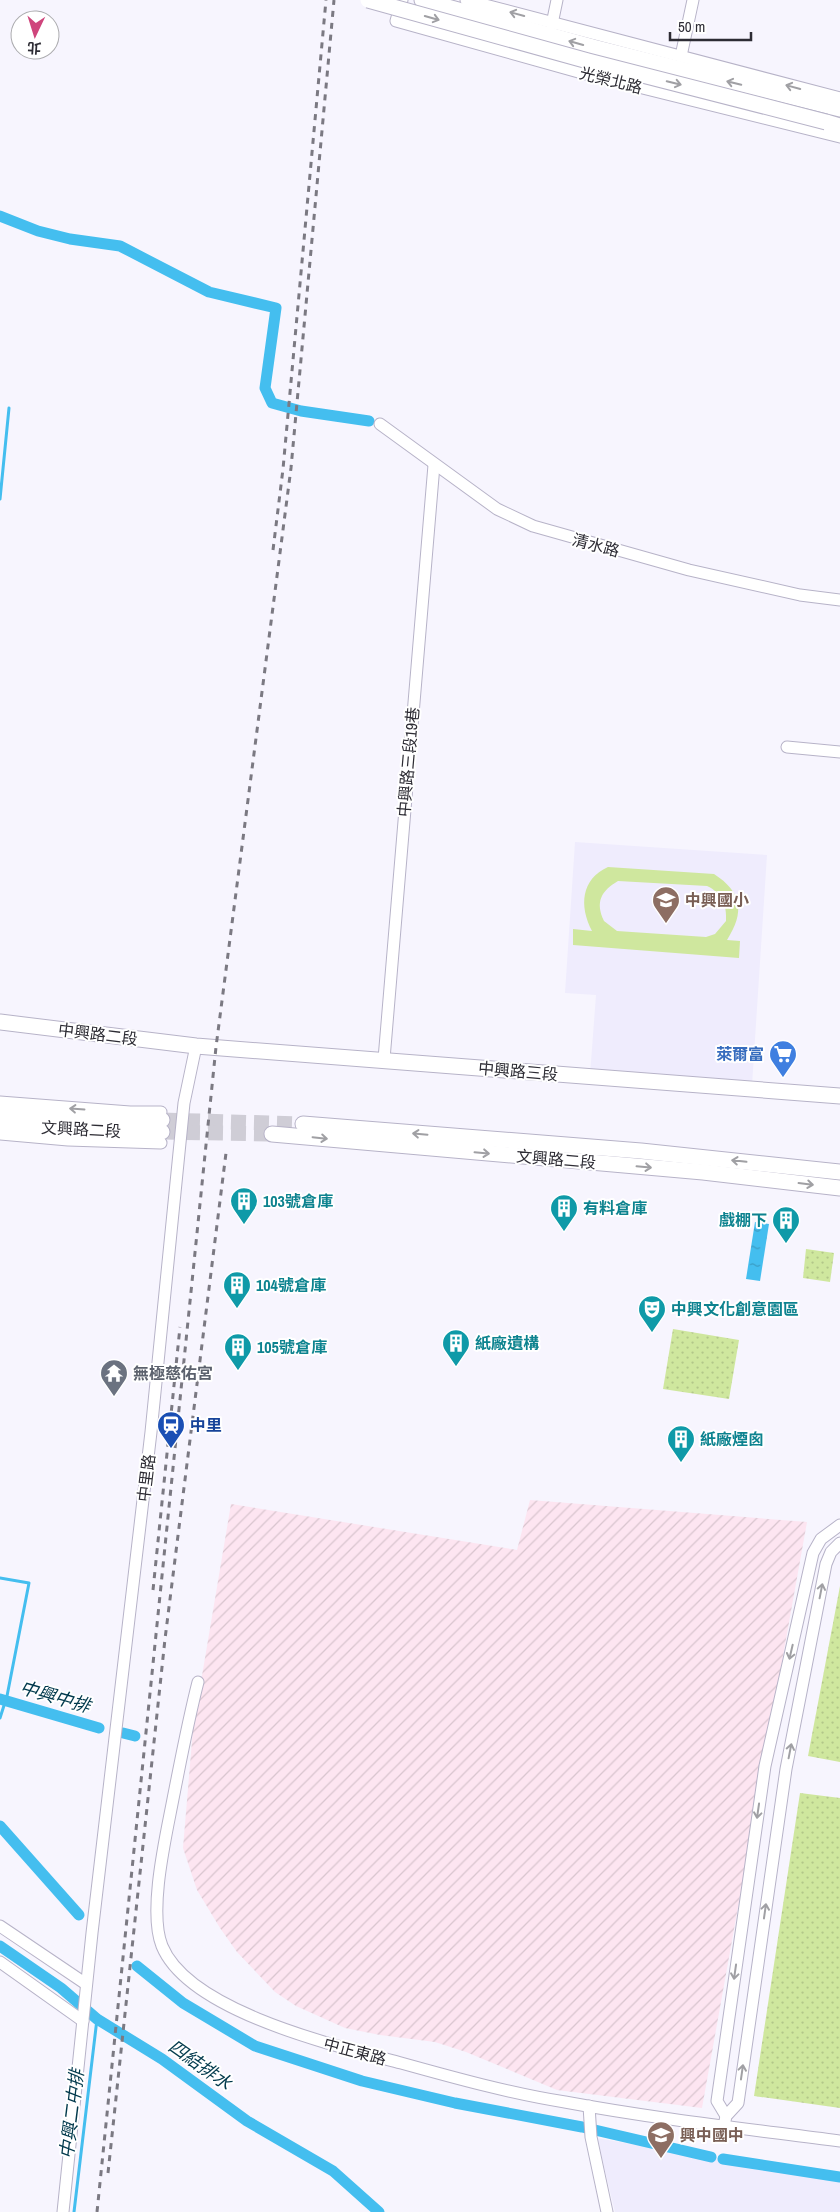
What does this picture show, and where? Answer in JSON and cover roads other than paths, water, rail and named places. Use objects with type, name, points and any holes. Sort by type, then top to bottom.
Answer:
[{"type":"street","name":"光榮北路","points":[[368,0],[588,62],[833,124]]},
{"type":"street","name":"光榮北路","points":[[402,0],[396,20],[582,73],[840,137]]},
{"type":"street","name":"光榮北路","points":[[422,0],[592,47],[837,105]]},
{"type":"street","name":"光榮北路","points":[[466,0],[552,24],[681,56],[837,105]]},
{"type":"street","points":[[552,24],[557,0]]},
{"type":"street","points":[[681,56],[693,0]]},
{"type":"street","name":"清水路","points":[[380,424],[497,509],[533,526],[689,570],[800,595],[840,600]]},
{"type":"street","name":"中興路三段19巷","points":[[384,1059],[434,464]]},
{"type":"street","points":[[787,747],[840,752]]},
{"type":"street","name":"中興路二段","points":[[0,1022],[196,1046]]},
{"type":"street","name":"中興路三段","points":[[196,1046],[384,1059],[840,1096]]},
{"type":"street","name":"中里路","points":[[83,2021],[94,1911],[151,1432],[184,1103],[196,1046]]},
{"type":"street","name":"文興路二段","points":[[0,1102],[130,1112],[162,1127]]},
{"type":"street","name":"文興路二段","points":[[0,1112],[162,1127]]},
{"type":"street","name":"文興路二段","points":[[0,1124],[80,1130],[162,1127]]},
{"type":"street","name":"文興路二段","points":[[303,1124],[641,1151],[840,1172]]},
{"type":"street","name":"文興路二段","points":[[0,1134],[68,1140],[162,1127]]},
{"type":"street","name":"文興路二段","points":[[272,1134],[703,1172],[840,1188]]},
{"type":"street","points":[[725,2121],[717,2101],[765,1766],[813,1553],[821,1539],[840,1525]]},
{"type":"street","points":[[725,2121],[738,2103],[786,1769],[826,1564],[831,1552],[840,1543]]},
{"type":"street","name":"中正東路","points":[[198,1682],[188,1720],[162,1859],[160,1884],[159,1936],[167,1955],[185,1977],[211,1994],[256,2017],[304,2036],[492,2087],[589,2106],[725,2121],[840,2141]]},
{"type":"street","points":[[0,1926],[86,1984]]},
{"type":"street","points":[[0,1962],[83,2021],[63,2212]]},
{"type":"street","points":[[589,2106],[590,2132],[607,2212]]},
{"type":"water","points":[[755,1222],[769,1224],[760,1281],[746,1279]]},
{"type":"waterway","points":[[0,216],[38,231],[70,239],[120,246],[209,292],[276,308],[265,388],[272,403],[301,411],[369,421]]},
{"type":"waterway","points":[[0,499],[9,408]]},
{"type":"waterway","points":[[0,1578],[29,1583],[7,1696],[0,1718]]},
{"type":"waterway","name":"中興中排","points":[[0,1699],[99,1728]]},
{"type":"waterway","name":"中興中排","points":[[123,1733],[135,1736]]},
{"type":"waterway","points":[[0,1826],[79,1915]]},
{"type":"waterway","name":"四結排水","points":[[0,1946],[61,1988],[97,2019],[162,2059],[247,2121],[333,2171],[379,2212]]},
{"type":"waterway","points":[[137,1966],[183,2003],[255,2046],[362,2081],[455,2103],[582,2127],[711,2157]]},
{"type":"waterway","name":"中興二中排","points":[[74,2212],[97,2019]]},
{"type":"waterway","points":[[723,2159],[840,2177]]},
{"type":"tunnel","points":[[162,1120],[303,1124]]},
{"type":"tunnel","points":[[162,1132],[272,1134]]},
{"type":"railway","points":[[273,550],[283,469],[326,0]]},
{"type":"railway","points":[[97,2212],[216,1047],[291,468],[334,0]]},
{"type":"railway","points":[[108,2173],[165,1639],[226,1153]]},
{"type":"railway","points":[[153,1590],[180,1327]]},
{"type":"place","name":"中興國小","points":[[666,924]]},
{"type":"place","name":"萊爾富","points":[[783,1078]]},
{"type":"place","name":"103號倉庫","points":[[244,1225]]},
{"type":"place","name":"有料倉庫","points":[[564,1232]]},
{"type":"place","name":"戲棚下","points":[[786,1244]]},
{"type":"place","name":"104號倉庫","points":[[237,1309]]},
{"type":"place","name":"中興文化創意園區","points":[[652,1333]]},
{"type":"place","name":"紙廠遺構","points":[[456,1367]]},
{"type":"place","name":"105號倉庫","points":[[238,1371]]},
{"type":"place","name":"無極慈佑宮","points":[[114,1397]]},
{"type":"place","name":"中里","points":[[171,1449]]},
{"type":"place","name":"紙廠煙囪","points":[[681,1463]]},
{"type":"place","name":"興中國中","points":[[661,2159]]}]
